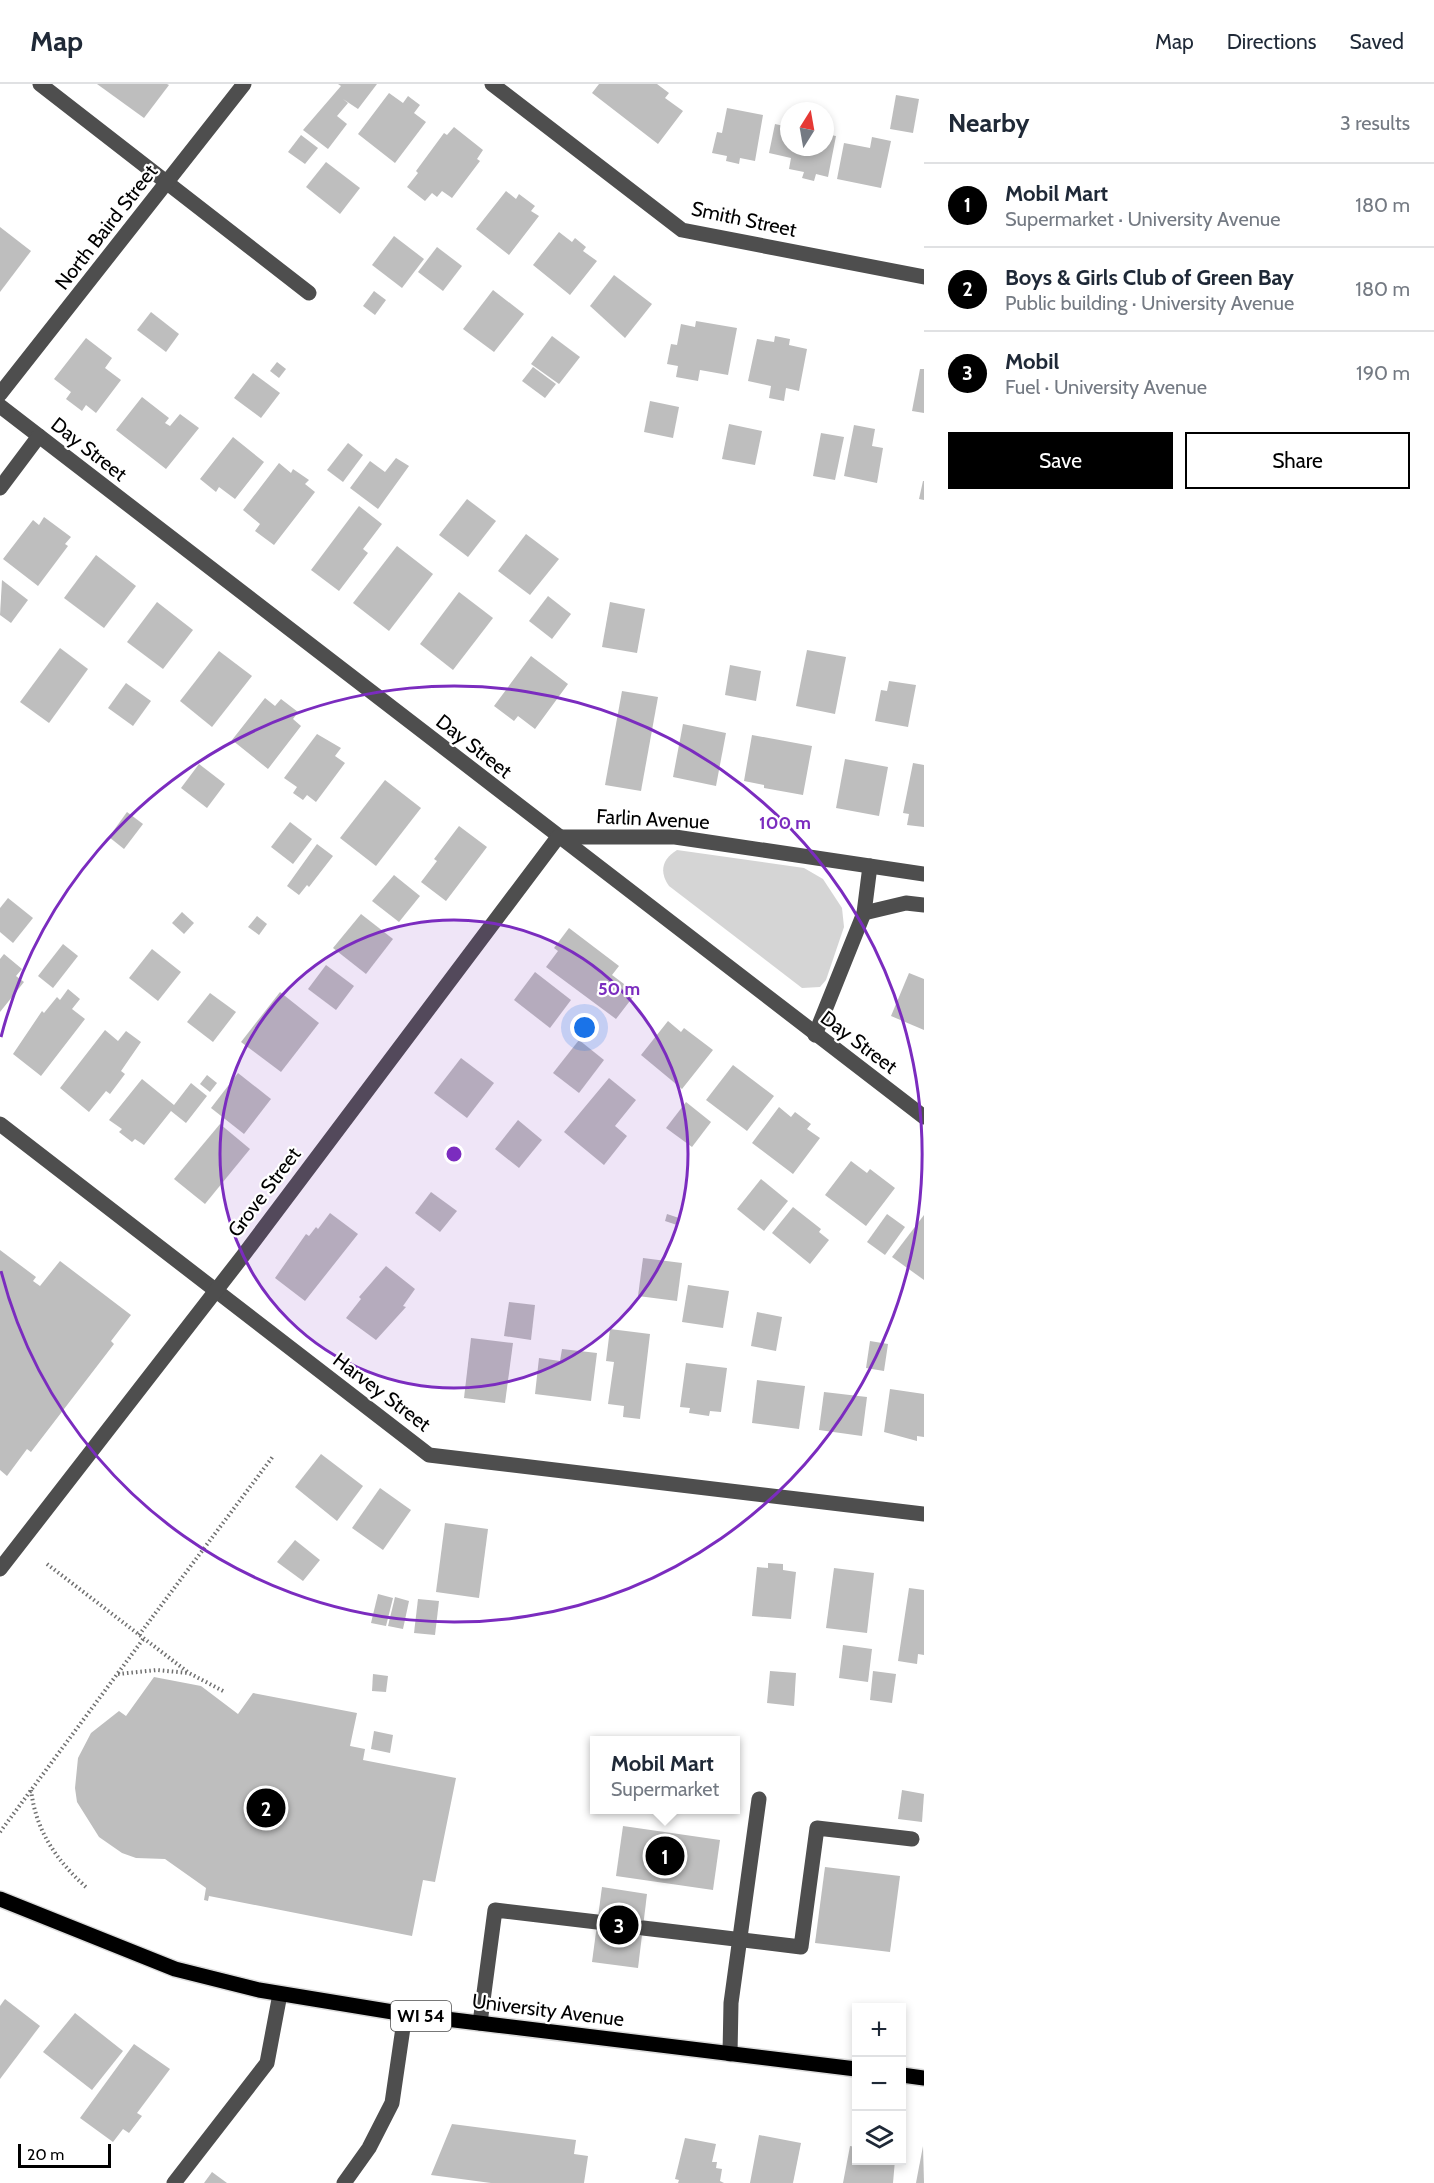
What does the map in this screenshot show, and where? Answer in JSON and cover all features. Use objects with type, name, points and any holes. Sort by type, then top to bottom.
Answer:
[{"type":"main road","name":"University Avenue","points":[[0,1899],[175,1969],[280,1994],[405,2014],[852,2069]]},
{"type":"main road","points":[[906,2076],[924,2078]]},
{"type":"street","points":[[40,84],[309,293]]},
{"type":"street","name":"North Baird Street","points":[[0,394],[244,84]]},
{"type":"street","name":"Smith Street","points":[[492,84],[682,230],[924,277]]},
{"type":"street","name":"Day Street","points":[[0,406],[924,1117]]},
{"type":"street","points":[[0,488],[39,436]]},
{"type":"street","name":"Farlin Avenue","points":[[558,837],[675,837],[924,874]]},
{"type":"street","name":"Grove Street","points":[[0,1569],[215,1291],[558,837]]},
{"type":"street","points":[[815,1035],[864,913],[870,866]]},
{"type":"street","points":[[864,913],[906,903],[924,905]]},
{"type":"street","name":"Harvey Street","points":[[0,1124],[429,1455],[924,1514]]},
{"type":"street","points":[[730,2054],[731,2002],[759,1799]]},
{"type":"street","points":[[643,1928],[801,1947],[817,1828],[912,1839]]},
{"type":"street","points":[[480,2023],[495,1910],[597,1922]]},
{"type":"street","points":[[174,2183],[267,2063],[280,1994]]},
{"type":"street","points":[[344,2183],[369,2148],[392,2103],[405,2014]]},
{"type":"path","points":[[139,1635],[274,1455]]},
{"type":"path","points":[[47,1564],[189,1673],[225,1692]]},
{"type":"path","points":[[0,1832],[144,1638]]},
{"type":"path","points":[[117,1674],[158,1670],[189,1673]]},
{"type":"path","points":[[32,1790],[34,1809],[48,1843],[60,1861],[87,1888]]},
{"type":"shaded area","points":[[677,850],[804,868],[823,879],[842,908],[844,927],[826,980],[820,987],[802,988],[669,886],[664,876],[664,866],[668,857]]},
{"type":"building","points":[[97,84],[167,84],[169,85],[144,118]]},
{"type":"building","points":[[338,84],[377,84],[358,109],[343,99],[348,103],[337,116],[347,124],[328,149],[303,130],[341,86]]},
{"type":"building","points":[[599,84],[657,84],[669,93],[665,98],[683,111],[658,144],[592,93]]},
{"type":"building","points":[[389,93],[403,103],[408,96],[420,105],[414,113],[426,122],[395,163],[358,134]]},
{"type":"building","points":[[896,95],[919,99],[913,133],[890,129]]},
{"type":"building","points":[[727,108],[763,115],[755,161],[740,158],[739,164],[726,161],[727,156],[712,153],[717,132],[722,133]]},
{"type":"building","points":[[775,124],[780,125],[780,156],[769,153]]},
{"type":"building","points":[[454,127],[483,150],[477,159],[480,161],[452,198],[442,191],[437,197],[432,193],[425,201],[407,187],[444,133],[447,135]]},
{"type":"building","points":[[301,135],[318,148],[305,164],[288,152]]},
{"type":"building","points":[[872,137],[891,141],[881,188],[837,179],[844,143],[870,148]]},
{"type":"building","points":[[782,156],[832,156],[828,177],[816,174],[814,181],[802,178],[804,172],[789,169],[791,158]]},
{"type":"building","points":[[326,162],[360,188],[340,214],[306,187]]},
{"type":"building","points":[[506,191],[516,199],[519,194],[535,206],[531,211],[539,216],[509,255],[476,229]]},
{"type":"building","points":[[0,227],[31,251],[0,292]]},
{"type":"building","points":[[559,232],[572,242],[575,238],[586,247],[583,251],[597,261],[570,295],[533,265]]},
{"type":"building","points":[[394,236],[424,259],[402,288],[372,265]]},
{"type":"building","points":[[437,247],[462,266],[443,291],[418,272]]},
{"type":"building","points":[[614,275],[652,304],[625,338],[590,306]]},
{"type":"building","points":[[493,290],[524,314],[494,352],[463,329]]},
{"type":"building","points":[[374,291],[386,300],[375,315],[363,306]]},
{"type":"building","points":[[151,312],[179,334],[166,352],[137,330]]},
{"type":"building","points":[[696,321],[737,328],[728,375],[700,370],[698,381],[676,377],[678,366],[667,364],[671,344],[677,345],[681,324],[695,327]]},
{"type":"building","points":[[552,336],[580,357],[559,384],[531,364]]},
{"type":"building","points":[[775,336],[790,339],[789,345],[807,349],[799,391],[786,388],[784,401],[769,398],[771,386],[748,381],[757,339],[774,342]]},
{"type":"building","points":[[86,338],[112,358],[105,368],[121,380],[96,413],[86,405],[82,411],[66,399],[71,392],[54,379]]},
{"type":"building","points":[[277,362],[286,369],[279,378],[270,371]]},
{"type":"building","points":[[533,367],[556,384],[545,398],[522,381]]},
{"type":"building","points":[[920,369],[924,369],[924,413],[912,411]]},
{"type":"building","points":[[253,373],[280,393],[261,418],[234,398]]},
{"type":"building","points":[[142,397],[169,418],[165,423],[170,426],[180,414],[199,428],[166,469],[116,430]]},
{"type":"building","points":[[650,401],[679,407],[673,438],[644,432]]},
{"type":"building","points":[[729,424],[762,431],[755,465],[722,459]]},
{"type":"building","points":[[854,425],[875,429],[872,446],[883,448],[877,483],[844,476]]},
{"type":"building","points":[[821,433],[844,437],[835,480],[813,476]]},
{"type":"building","points":[[233,437],[264,462],[235,499],[219,487],[216,492],[200,479]]},
{"type":"building","points":[[348,443],[363,455],[343,482],[327,470]]},
{"type":"building","points":[[396,458],[409,466],[378,509],[350,488],[370,461],[385,472]]},
{"type":"building","points":[[279,463],[291,473],[293,469],[309,480],[305,484],[315,492],[274,545],[255,531],[260,524],[243,510]]},
{"type":"building","points":[[924,481],[924,500],[919,499]]},
{"type":"building","points":[[467,499],[496,521],[468,557],[439,535]]},
{"type":"building","points":[[359,506],[382,524],[363,549],[368,553],[339,591],[311,570]]},
{"type":"building","points":[[44,517],[71,537],[65,544],[68,546],[38,586],[3,559],[33,520],[39,525]]},
{"type":"building","points":[[526,534],[559,559],[530,595],[498,571]]},
{"type":"building","points":[[397,546],[433,574],[389,631],[353,603]]},
{"type":"building","points":[[96,555],[136,586],[104,628],[64,598]]},
{"type":"building","points":[[2,580],[28,600],[11,623],[0,615]]},
{"type":"building","points":[[459,592],[493,618],[453,670],[420,644]]},
{"type":"building","points":[[548,596],[571,614],[552,639],[529,621]]},
{"type":"building","points":[[157,602],[193,630],[163,669],[127,642]]},
{"type":"building","points":[[610,602],[645,609],[637,653],[602,647]]},
{"type":"building","points":[[60,648],[88,669],[49,723],[20,702]]},
{"type":"building","points":[[807,650],[846,657],[835,714],[796,706]]},
{"type":"building","points":[[219,651],[252,676],[212,727],[180,701]]},
{"type":"building","points":[[531,656],[568,684],[535,729],[518,716],[514,721],[494,706]]},
{"type":"building","points":[[730,665],[761,671],[756,701],[725,695]]},
{"type":"building","points":[[889,681],[916,685],[908,727],[875,721],[881,690],[887,691]]},
{"type":"building","points":[[126,683],[151,701],[133,726],[108,708]]},
{"type":"building","points":[[622,691],[658,697],[641,791],[605,785]]},
{"type":"building","points":[[265,698],[275,706],[281,699],[298,712],[293,719],[301,726],[268,769],[232,740]]},
{"type":"building","points":[[683,724],[726,733],[716,786],[673,777]]},
{"type":"building","points":[[317,734],[341,748],[335,756],[345,763],[316,802],[307,795],[303,800],[293,793],[297,787],[284,778]]},
{"type":"building","points":[[752,735],[812,746],[803,795],[764,788],[764,785],[744,781]]},
{"type":"building","points":[[845,759],[888,767],[879,816],[836,808]]},
{"type":"building","points":[[913,763],[924,765],[924,827],[907,825],[909,814],[903,813]]},
{"type":"building","points":[[199,764],[225,784],[207,808],[181,788]]},
{"type":"building","points":[[385,780],[421,808],[376,866],[340,838]]},
{"type":"building","points":[[127,812],[143,824],[124,849],[109,837]]},
{"type":"building","points":[[290,822],[312,839],[293,864],[271,847]]},
{"type":"building","points":[[459,826],[487,847],[446,901],[421,882],[437,861],[434,859]]},
{"type":"building","points":[[317,844],[333,856],[309,887],[307,885],[299,895],[287,886]]},
{"type":"building","points":[[394,875],[420,896],[399,922],[372,901]]},
{"type":"building","points":[[8,898],[33,918],[13,943],[0,932],[0,908]]},
{"type":"building","points":[[182,912],[194,923],[184,934],[172,923]]},
{"type":"building","points":[[361,914],[393,939],[366,974],[333,948]]},
{"type":"building","points":[[257,916],[267,924],[259,935],[248,927]]},
{"type":"building","points":[[569,928],[619,966],[612,975],[636,993],[616,1019],[546,967],[558,951],[554,948]]},
{"type":"building","points":[[63,944],[78,956],[53,988],[38,976]]},
{"type":"building","points":[[152,949],[181,972],[158,1001],[129,978]]},
{"type":"building","points":[[4,954],[22,969],[16,976],[24,982],[0,1012],[0,959]]},
{"type":"building","points":[[326,965],[354,986],[336,1010],[308,989]]},
{"type":"building","points":[[535,972],[571,1000],[550,1028],[514,1000]]},
{"type":"building","points":[[909,973],[924,979],[924,1030],[891,1016]]},
{"type":"building","points":[[68,989],[80,999],[72,1009],[85,1019],[41,1076],[13,1054],[42,1011],[44,1013],[57,997],[60,1000]]},
{"type":"building","points":[[280,992],[319,1023],[281,1072],[241,1042]]},
{"type":"building","points":[[210,993],[236,1012],[213,1042],[187,1022]]},
{"type":"building","points":[[668,1021],[681,1032],[684,1028],[713,1050],[682,1089],[641,1055]]},
{"type":"building","points":[[105,1030],[118,1041],[126,1031],[141,1042],[121,1071],[125,1074],[110,1094],[106,1091],[89,1112],[60,1088]]},
{"type":"building","points":[[579,1040],[604,1060],[579,1093],[553,1073]]},
{"type":"building","points":[[461,1058],[494,1083],[467,1118],[434,1093]]},
{"type":"building","points":[[733,1065],[774,1096],[747,1131],[706,1100]]},
{"type":"building","points":[[238,1073],[271,1099],[244,1134],[211,1108]]},
{"type":"building","points":[[207,1075],[217,1083],[210,1092],[200,1084]]},
{"type":"building","points":[[609,1078],[636,1100],[615,1126],[627,1136],[604,1165],[564,1132]]},
{"type":"building","points":[[142,1079],[174,1105],[191,1083],[207,1096],[186,1123],[171,1111],[144,1145],[135,1139],[132,1142],[119,1132],[122,1129],[109,1120]]},
{"type":"building","points":[[686,1102],[711,1122],[692,1147],[666,1128]]},
{"type":"building","points":[[779,1107],[791,1117],[795,1112],[811,1124],[807,1129],[820,1138],[793,1174],[752,1143]]},
{"type":"building","points":[[518,1120],[542,1140],[519,1168],[495,1149]]},
{"type":"building","points":[[220,1124],[250,1149],[205,1204],[174,1179]]},
{"type":"building","points":[[851,1161],[867,1173],[870,1169],[895,1188],[866,1226],[825,1195]]},
{"type":"building","points":[[761,1179],[788,1201],[764,1231],[737,1209]]},
{"type":"building","points":[[431,1192],[457,1211],[440,1232],[415,1213]]},
{"type":"building","points":[[793,1207],[821,1229],[819,1232],[829,1240],[810,1264],[772,1233]]},
{"type":"building","points":[[330,1213],[358,1234],[305,1301],[275,1278],[306,1234],[309,1236],[316,1227],[318,1229]]},
{"type":"building","points":[[667,1214],[679,1218],[677,1225],[665,1221]]},
{"type":"building","points":[[887,1214],[905,1227],[885,1255],[867,1242]]},
{"type":"building","points":[[924,1215],[924,1280],[892,1257]]},
{"type":"building","points":[[0,1250],[36,1277],[33,1281],[40,1286],[60,1261],[131,1315],[111,1341],[114,1344],[31,1452],[27,1449],[7,1476],[0,1470]]},
{"type":"building","points":[[643,1258],[682,1263],[677,1301],[638,1296]]},
{"type":"building","points":[[386,1266],[415,1289],[403,1306],[406,1307],[376,1340],[346,1318],[361,1299],[359,1297]]},
{"type":"building","points":[[688,1285],[729,1291],[723,1328],[682,1322]]},
{"type":"building","points":[[509,1302],[535,1305],[531,1340],[504,1336]]},
{"type":"building","points":[[757,1312],[782,1317],[776,1351],[751,1346]]},
{"type":"building","points":[[610,1329],[650,1334],[640,1419],[623,1417],[624,1406],[608,1404],[614,1362],[606,1361]]},
{"type":"building","points":[[471,1338],[513,1343],[505,1403],[464,1398]]},
{"type":"building","points":[[870,1341],[888,1344],[884,1371],[866,1368]]},
{"type":"building","points":[[562,1349],[597,1353],[591,1401],[535,1394],[539,1358],[560,1361]]},
{"type":"building","points":[[686,1363],[727,1368],[721,1412],[710,1411],[709,1416],[689,1413],[690,1408],[680,1407]]},
{"type":"building","points":[[757,1380],[805,1386],[799,1429],[752,1423]]},
{"type":"building","points":[[890,1389],[924,1394],[924,1437],[917,1436],[917,1441],[884,1432]]},
{"type":"building","points":[[824,1392],[867,1397],[862,1436],[819,1430]]},
{"type":"building","points":[[321,1454],[363,1486],[337,1521],[295,1487]]},
{"type":"building","points":[[380,1488],[411,1510],[383,1550],[352,1528]]},
{"type":"building","points":[[445,1523],[488,1529],[479,1598],[436,1592]]},
{"type":"building","points":[[295,1540],[320,1560],[303,1581],[277,1562]]},
{"type":"building","points":[[768,1563],[783,1564],[783,1570],[796,1572],[791,1619],[752,1616],[757,1567],[768,1568]]},
{"type":"building","points":[[834,1568],[874,1573],[867,1633],[826,1628]]},
{"type":"building","points":[[909,1588],[924,1590],[924,1655],[918,1654],[917,1664],[898,1661]]},
{"type":"building","points":[[378,1594],[393,1598],[386,1626],[371,1623]]},
{"type":"building","points":[[395,1597],[409,1601],[403,1629],[388,1626]]},
{"type":"building","points":[[418,1599],[439,1601],[435,1635],[414,1633]]},
{"type":"building","points":[[843,1645],[872,1649],[868,1682],[839,1678]]},
{"type":"building","points":[[770,1671],[796,1673],[794,1706],[767,1703]]},
{"type":"building","points":[[873,1671],[896,1674],[892,1703],[870,1700]]},
{"type":"building","points":[[373,1674],[388,1676],[386,1692],[372,1691]]},
{"type":"building","points":[[154,1677],[201,1686],[238,1714],[253,1693],[357,1713],[350,1746],[365,1749],[363,1760],[456,1778],[435,1882],[423,1880],[412,1936],[209,1896],[208,1901],[204,1900],[206,1888],[165,1859],[136,1858],[122,1853],[99,1837],[77,1802],[75,1788],[78,1758],[91,1733],[119,1711],[126,1716]]},
{"type":"building","points":[[374,1731],[393,1735],[390,1753],[371,1749]]},
{"type":"building","points":[[902,1790],[924,1794],[922,1822],[898,1819]]},
{"type":"building","points":[[623,1826],[720,1840],[713,1890],[616,1876]]},
{"type":"building","points":[[825,1867],[900,1876],[890,1952],[815,1943]]},
{"type":"building","points":[[602,1887],[647,1894],[638,1968],[592,1962]]},
{"type":"building","points":[[5,1999],[40,2026],[0,2079],[0,2006]]},
{"type":"building","points":[[75,2013],[123,2051],[92,2090],[43,2052]]},
{"type":"building","points":[[134,2044],[170,2069],[137,2113],[142,2116],[129,2133],[123,2129],[113,2142],[80,2118]]},
{"type":"building","points":[[452,2124],[576,2140],[574,2154],[588,2156],[584,2183],[491,2183],[431,2175]]},
{"type":"building","points":[[759,2135],[801,2143],[793,2183],[750,2183]]},
{"type":"building","points":[[685,2138],[716,2144],[712,2162],[717,2162],[716,2168],[722,2169],[720,2181],[724,2183],[678,2183],[679,2180],[675,2179]]},
{"type":"building","points":[[850,2146],[852,2146],[852,2165],[895,2165],[893,2183],[843,2183]]},
{"type":"building","points":[[923,2146],[924,2183],[916,2183]]},
{"type":"building","points":[[212,2172],[227,2183],[204,2183]]},
{"type":"tunnel","points":[[597,1922],[643,1928]]},
{"type":"place","name":"Boys & Girls Club of Green Bay","points":[[266,1808]]},
{"type":"place","name":"Mobil Mart","points":[[665,1856]]},
{"type":"place","name":"Mobil","points":[[619,1925]]}]
